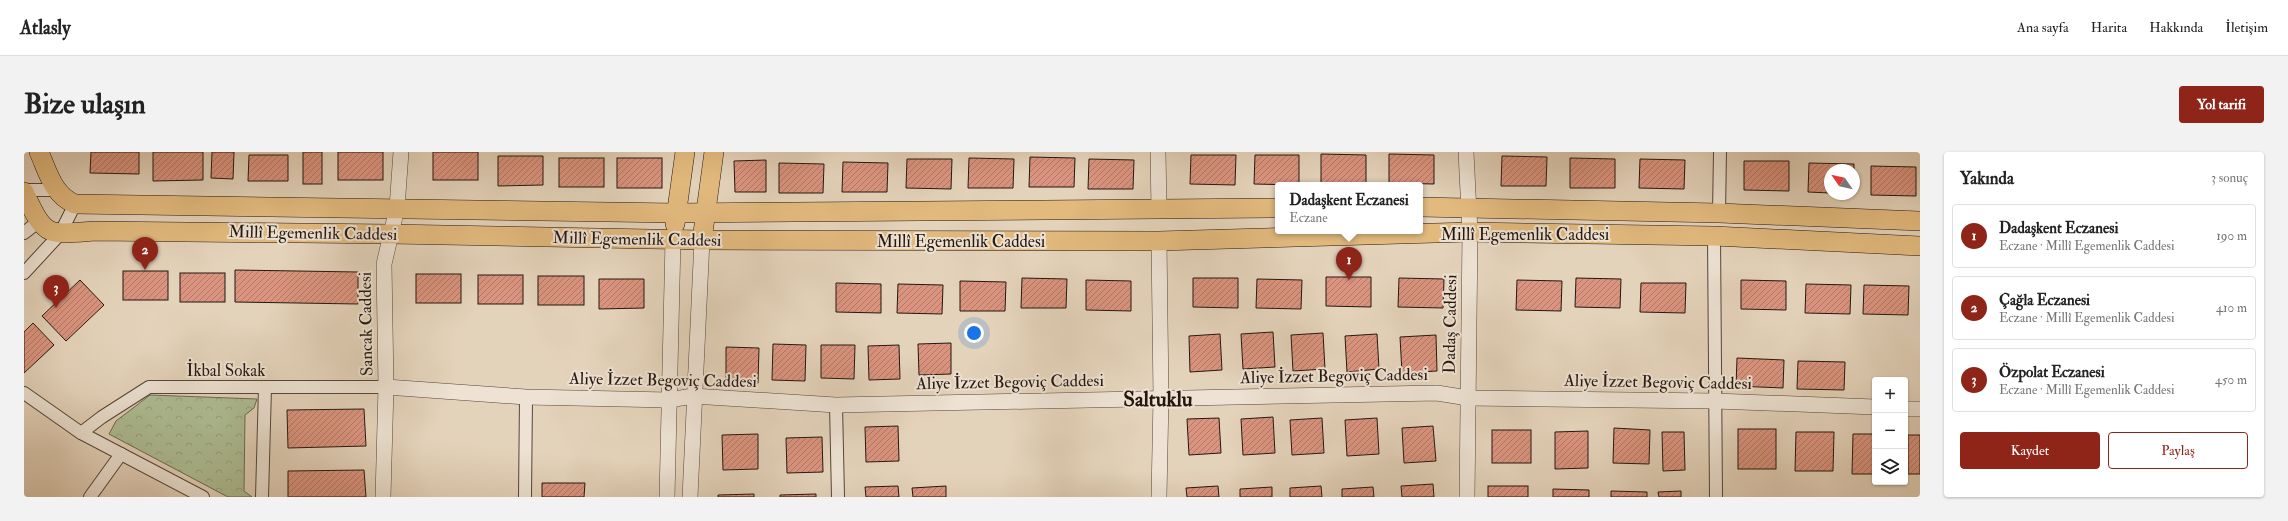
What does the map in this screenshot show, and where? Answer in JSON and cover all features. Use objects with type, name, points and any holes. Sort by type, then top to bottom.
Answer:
[{"type":"main road","points":[[39,152],[56,190],[64,199],[75,204]]},
{"type":"main road","points":[[673,240],[685,152]]},
{"type":"main road","points":[[702,240],[714,152]]},
{"type":"main road","name":"Millî Egemenlik Caddesi","points":[[24,191],[29,226],[60,234],[94,231],[391,234],[673,240],[1159,241],[1401,234]]},
{"type":"main road","name":"Millî Egemenlik Caddesi","points":[[75,204],[676,213],[1275,208]]},
{"type":"main road","name":"Millî Egemenlik Caddesi","points":[[1423,207],[1719,213],[1920,221]]},
{"type":"main road","name":"Millî Egemenlik Caddesi","points":[[1423,233],[1470,232],[1714,236],[1920,246]]},
{"type":"street","name":"Sancak Caddesi","points":[[383,497],[386,387],[384,264],[397,208],[401,152]]},
{"type":"street","points":[[1158,152],[1159,209]]},
{"type":"street","name":"Dadaş Caddesi","points":[[1466,152],[1470,207],[1468,497]]},
{"type":"street","points":[[1719,213],[1720,152]]},
{"type":"street","points":[[24,191],[56,190]]},
{"type":"street","points":[[24,273],[60,234],[75,204]]},
{"type":"street","points":[[1714,236],[1716,497]]},
{"type":"street","points":[[667,497],[673,240]]},
{"type":"street","points":[[690,497],[693,396],[702,240]]},
{"type":"street","points":[[1159,241],[1161,397],[1159,497]]},
{"type":"street","name":"İkbal Sokak","points":[[81,433],[102,417],[149,387],[386,387]]},
{"type":"street","points":[[262,497],[265,387]]},
{"type":"street","name":"Aliye İzzet Begoviç Caddesi","points":[[386,387],[526,397],[669,400],[693,396],[836,405],[1161,397],[1437,393],[1468,398],[1715,401],[1872,408]]},
{"type":"street","points":[[24,393],[81,433],[203,497]]},
{"type":"street","points":[[525,497],[526,397]]},
{"type":"street","points":[[836,405],[838,497]]},
{"type":"street","points":[[1908,409],[1920,409]]},
{"type":"street","points":[[90,497],[121,454]]},
{"type":"green space","points":[[150,395],[257,399],[254,408],[245,415],[244,491],[252,497],[228,497],[109,434],[116,421]]},
{"type":"building","points":[[91,152],[139,152],[139,174],[90,173]]},
{"type":"building","points":[[153,152],[203,152],[203,180],[153,181]]},
{"type":"building","points":[[212,152],[234,152],[233,179],[211,178]]},
{"type":"building","points":[[303,152],[322,152],[322,184],[303,184]]},
{"type":"building","points":[[338,152],[383,152],[383,180],[338,180]]},
{"type":"building","points":[[433,152],[478,152],[478,180],[433,180]]},
{"type":"building","points":[[1321,154],[1366,155],[1366,182],[1321,182]]},
{"type":"building","points":[[1389,154],[1434,155],[1434,184],[1423,184],[1423,182],[1389,182]]},
{"type":"building","points":[[249,155],[288,155],[288,181],[248,181]]},
{"type":"building","points":[[1191,155],[1236,155],[1235,185],[1190,184]]},
{"type":"building","points":[[1255,155],[1299,155],[1299,182],[1275,182],[1275,184],[1254,184]]},
{"type":"building","points":[[498,156],[543,156],[543,185],[498,186]]},
{"type":"building","points":[[1502,156],[1547,157],[1546,186],[1501,186]]},
{"type":"building","points":[[1030,157],[1075,158],[1074,187],[1029,187]]},
{"type":"building","points":[[559,158],[604,158],[604,187],[559,187]]},
{"type":"building","points":[[617,158],[662,158],[662,188],[617,188]]},
{"type":"building","points":[[969,158],[1014,159],[1013,188],[968,188]]},
{"type":"building","points":[[1570,158],[1615,159],[1615,188],[1570,188]]},
{"type":"building","points":[[907,159],[952,159],[951,189],[906,188]]},
{"type":"building","points":[[1089,159],[1134,160],[1133,189],[1088,189]]},
{"type":"building","points":[[1640,159],[1685,160],[1684,189],[1639,188]]},
{"type":"building","points":[[766,160],[766,192],[735,192],[734,161]]},
{"type":"building","points":[[1744,161],[1789,161],[1789,191],[1744,190]]},
{"type":"building","points":[[843,162],[888,163],[887,192],[842,192]]},
{"type":"building","points":[[779,163],[824,164],[823,193],[779,193]]},
{"type":"building","points":[[1809,163],[1854,164],[1824,164],[1824,193],[1808,192]]},
{"type":"building","points":[[1871,166],[1916,167],[1916,196],[1871,195]]},
{"type":"building","points":[[235,270],[358,272],[358,304],[235,302]]},
{"type":"building","points":[[123,271],[168,271],[168,300],[123,300]]},
{"type":"building","points":[[180,273],[225,273],[225,302],[180,302]]},
{"type":"building","points":[[416,274],[461,274],[461,303],[416,303]]},
{"type":"building","points":[[478,275],[523,275],[523,304],[478,304]]},
{"type":"building","points":[[538,276],[584,276],[584,305],[538,305]]},
{"type":"building","points":[[1326,277],[1371,277],[1371,307],[1326,306]]},
{"type":"building","points":[[1022,278],[1067,279],[1066,308],[1021,308]]},
{"type":"building","points":[[1193,278],[1238,278],[1238,308],[1193,307]]},
{"type":"building","points":[[1399,278],[1444,279],[1443,308],[1398,307]]},
{"type":"building","points":[[1576,278],[1621,279],[1620,308],[1575,307]]},
{"type":"building","points":[[599,279],[644,279],[644,308],[599,309]]},
{"type":"building","points":[[1257,279],[1302,280],[1301,309],[1256,308]]},
{"type":"building","points":[[80,280],[104,305],[66,341],[42,316]]},
{"type":"building","points":[[1086,280],[1131,281],[1131,311],[1086,310]]},
{"type":"building","points":[[1517,280],[1562,281],[1561,311],[1516,310]]},
{"type":"building","points":[[1741,280],[1786,281],[1786,310],[1741,309]]},
{"type":"building","points":[[960,281],[1006,282],[1005,311],[960,311]]},
{"type":"building","points":[[836,283],[881,284],[881,313],[836,312]]},
{"type":"building","points":[[1641,283],[1686,283],[1685,313],[1640,312]]},
{"type":"building","points":[[898,284],[943,285],[942,314],[897,313]]},
{"type":"building","points":[[1806,284],[1851,285],[1850,314],[1805,313]]},
{"type":"building","points":[[1864,285],[1909,286],[1908,315],[1863,314]]},
{"type":"building","points":[[33,323],[54,345],[24,373],[24,332]]},
{"type":"building","points":[[1273,332],[1275,367],[1243,369],[1241,334]]},
{"type":"building","points":[[1323,333],[1325,369],[1293,371],[1291,335]]},
{"type":"building","points":[[1220,334],[1222,370],[1190,372],[1189,336]]},
{"type":"building","points":[[1377,334],[1379,369],[1347,372],[1345,336]]},
{"type":"building","points":[[1436,335],[1437,371],[1402,373],[1400,337]]},
{"type":"building","points":[[951,343],[951,374],[919,375],[918,344]]},
{"type":"building","points":[[773,344],[806,345],[805,381],[772,380]]},
{"type":"building","points":[[821,345],[855,345],[854,379],[821,378]]},
{"type":"building","points":[[899,345],[900,379],[869,380],[868,346]]},
{"type":"building","points":[[726,347],[759,348],[758,383],[726,383]]},
{"type":"building","points":[[1737,358],[1784,360],[1783,388],[1736,386]]},
{"type":"building","points":[[1798,361],[1845,362],[1844,390],[1797,389]]},
{"type":"building","points":[[364,409],[366,446],[288,448],[287,410]]},
{"type":"building","points":[[1273,417],[1275,453],[1243,455],[1241,419]]},
{"type":"building","points":[[1219,418],[1221,453],[1189,455],[1187,419]]},
{"type":"building","points":[[1322,418],[1324,453],[1292,455],[1290,420]]},
{"type":"building","points":[[1377,418],[1379,454],[1347,456],[1345,420]]},
{"type":"building","points":[[898,426],[899,461],[866,462],[865,427]]},
{"type":"building","points":[[1433,426],[1436,461],[1404,463],[1402,428]]},
{"type":"building","points":[[1614,428],[1650,430],[1649,464],[1613,463]]},
{"type":"building","points":[[1738,429],[1776,429],[1776,469],[1738,469]]},
{"type":"building","points":[[1492,430],[1531,430],[1531,463],[1492,463]]},
{"type":"building","points":[[1588,431],[1588,468],[1555,469],[1555,432]]},
{"type":"building","points":[[1662,432],[1684,432],[1685,470],[1663,471]]},
{"type":"building","points":[[1796,432],[1834,432],[1833,471],[1795,471]]},
{"type":"building","points":[[758,434],[758,469],[723,470],[722,435]]},
{"type":"building","points":[[1853,434],[1872,434],[1872,474],[1852,474]]},
{"type":"building","points":[[1908,435],[1920,435],[1920,474],[1908,474]]},
{"type":"building","points":[[822,437],[823,472],[787,473],[786,438]]},
{"type":"building","points":[[364,470],[366,497],[288,497],[288,471]]},
{"type":"building","points":[[542,483],[585,483],[584,497],[542,497]]},
{"type":"building","points":[[1433,484],[1434,497],[1402,497],[1401,486]]},
{"type":"building","points":[[898,486],[899,497],[866,497],[865,487]]},
{"type":"building","points":[[946,486],[946,497],[913,497],[912,488]]},
{"type":"building","points":[[1218,486],[1219,497],[1187,497],[1186,488]]},
{"type":"building","points":[[1321,486],[1322,497],[1290,497],[1290,488]]},
{"type":"building","points":[[1488,486],[1528,486],[1528,497],[1488,497]]},
{"type":"building","points":[[1272,487],[1272,497],[1240,497],[1240,489]]},
{"type":"building","points":[[1373,487],[1374,497],[1342,497],[1342,489]]},
{"type":"building","points":[[1553,489],[1589,490],[1589,497],[1553,497]]},
{"type":"building","points":[[1611,491],[1647,492],[1647,497],[1611,497]]},
{"type":"building","points":[[1681,491],[1681,497],[1659,497],[1658,492]]},
{"type":"building","points":[[754,494],[754,497],[718,497],[718,495]]},
{"type":"building","points":[[816,494],[816,497],[780,497],[780,495]]},
{"type":"place","name":"Çağla Eczanesi","points":[[145,270]]},
{"type":"place","name":"Dadaşkent Eczanesi","points":[[1349,280]]},
{"type":"place","name":"Özpolat Eczanesi","points":[[56,308]]},
{"type":"district","name":"Saltuklu","points":[[1158,399]]}]
